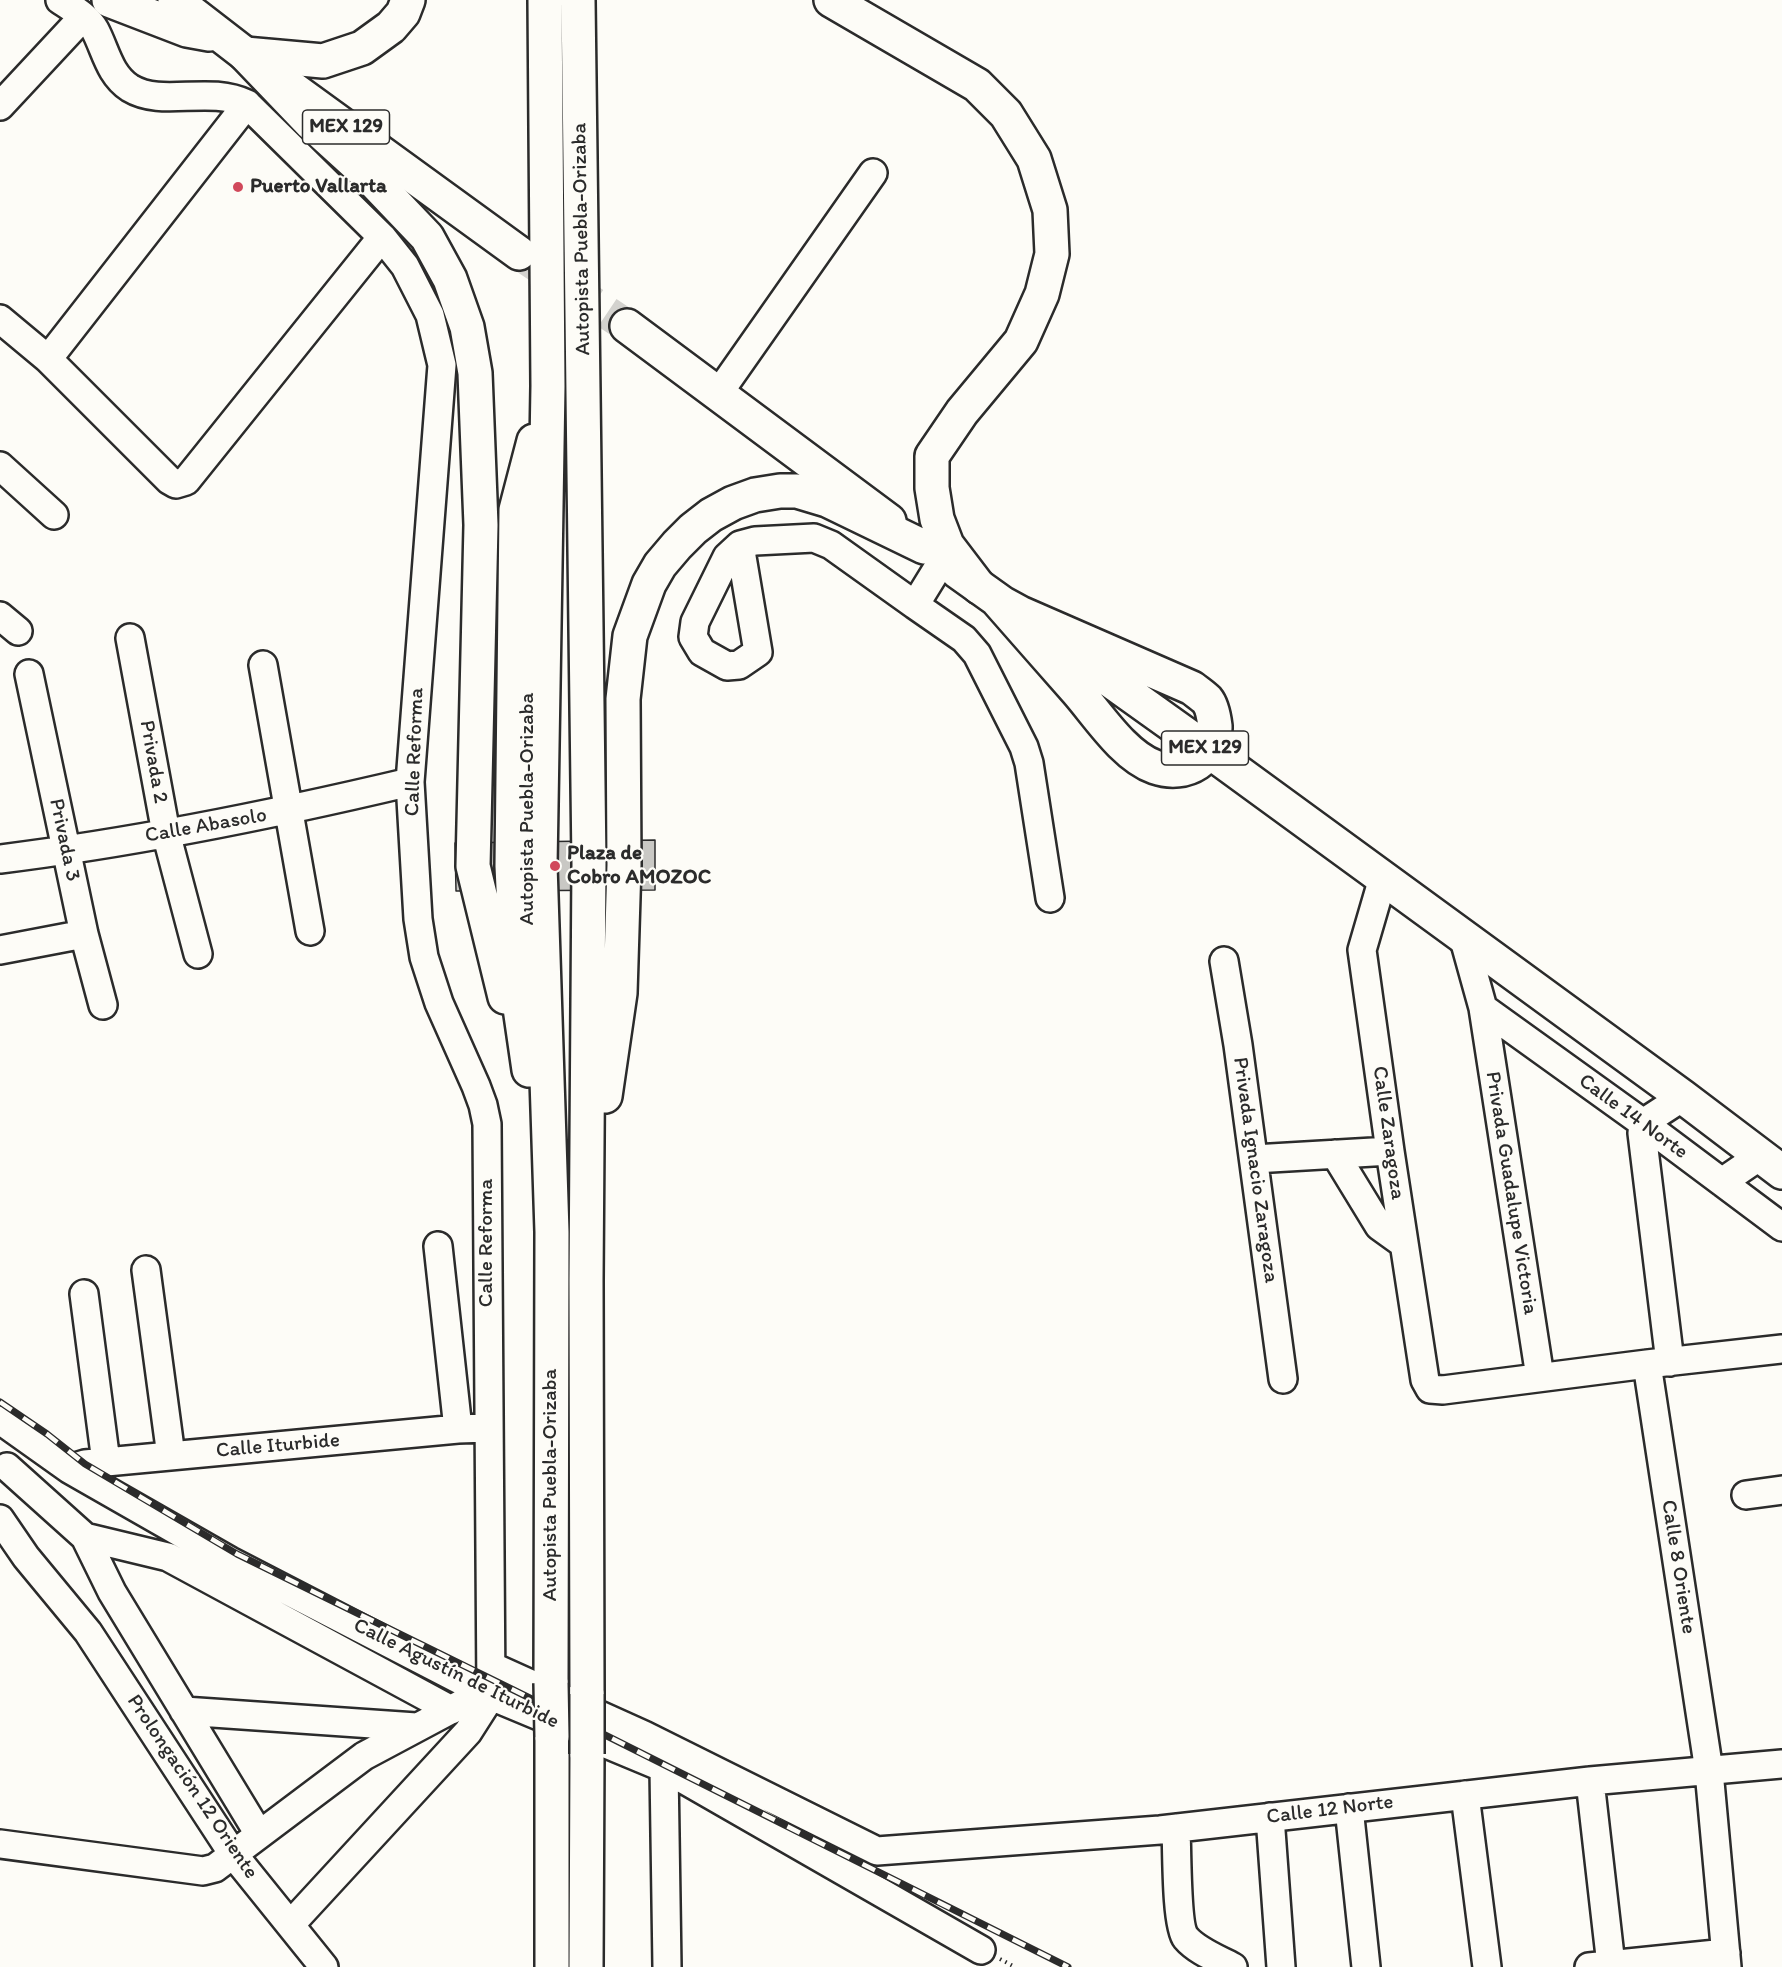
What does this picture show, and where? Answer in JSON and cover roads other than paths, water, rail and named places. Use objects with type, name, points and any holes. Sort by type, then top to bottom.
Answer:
[{"type":"main road","name":"MEX 129","points":[[175,0],[519,253]]},
{"type":"main road","points":[[204,0],[234,45],[311,123],[366,173],[427,237],[450,279],[466,327],[475,373],[482,525],[473,866],[505,997]]},
{"type":"main road","points":[[96,8],[187,30],[234,45],[323,61],[362,48],[391,27],[404,13],[408,0]]},
{"type":"main road","name":"Autopista Puebla-Orizaba","points":[[545,0],[548,386],[540,865],[552,1232],[552,1967]]},
{"type":"main road","name":"Autopista Puebla-Orizaba","points":[[578,0],[589,863],[586,1280],[586,1967]]},
{"type":"main road","points":[[831,0],[977,84],[1006,114],[1034,159],[1050,210],[1052,254],[1042,294],[1021,341],[962,412],[932,456],[932,488],[938,519],[947,545],[1114,735],[1138,758],[1155,767],[1172,771],[1194,766],[1205,759],[1209,751]]},
{"type":"main road","name":"MEX 129","points":[[627,326],[933,554],[1209,751],[1683,1097],[1771,1164]]},
{"type":"main road","name":"Autopista Puebla-Orizaba","points":[[548,386],[516,510],[496,653],[493,865],[505,997],[552,1232]]},
{"type":"main road","name":"Autopista Puebla-Orizaba","points":[[585,478],[574,516],[556,695],[557,876],[567,1142],[586,1280]]},
{"type":"main road","points":[[586,1280],[598,1142],[620,993],[624,865],[623,699],[630,636],[649,584],[660,565],[677,545],[711,515],[755,495],[780,490],[797,490],[827,500],[933,554]]},
{"type":"main road","name":"Autopista Puebla-Orizaba","points":[[516,510],[512,866],[517,982],[552,1232]]},
{"type":"street","name":"Calle Reforma","points":[[60,0],[96,8],[94,28],[111,69],[129,87],[148,96],[222,95],[247,104],[382,237],[405,266],[430,315],[442,365],[410,782],[418,919],[424,957],[439,1003],[476,1086],[487,1124],[491,1666],[487,1694]]},
{"type":"street","points":[[4,95],[96,8]]},
{"type":"street","points":[[48,359],[247,104]]},
{"type":"street","points":[[718,394],[873,173]]},
{"type":"street","points":[[0,319],[48,359],[169,480],[176,484],[186,481],[382,237]]},
{"type":"street","points":[[0,466],[54,515]]},
{"type":"street","points":[[740,545],[755,541],[814,538],[831,545],[964,639],[977,654],[1024,747],[1029,763],[1050,898]]},
{"type":"street","points":[[915,605],[933,554]]},
{"type":"street","name":"Privada 2","points":[[130,638],[166,833],[198,954]]},
{"type":"street","points":[[263,665],[310,931]]},
{"type":"street","name":"Privada 3","points":[[29,674],[84,934],[103,1005]]},
{"type":"street","name":"Calle Abasolo","points":[[0,859],[66,851],[289,811],[410,782]]},
{"type":"street","name":"Calle Zaragoza","points":[[1383,878],[1362,950],[1425,1380],[1430,1389],[1443,1390],[1540,1377]]},
{"type":"street","points":[[0,950],[84,934]]},
{"type":"street","name":"Privada Guadalupe Victoria","points":[[1463,936],[1483,1008],[1540,1377]]},
{"type":"street","name":"Privada Ignacio Zaragoza","points":[[1224,961],[1254,1160],[1283,1379]]},
{"type":"street","name":"Calle 14 Norte","points":[[1483,1008],[1782,1227]]},
{"type":"street","points":[[1643,1123],[1683,1097]]},
{"type":"street","name":"Calle 8 Oriente","points":[[1643,1123],[1658,1363],[1709,1771],[1726,1960]]},
{"type":"street","points":[[1254,1160],[1390,1151]]},
{"type":"street","points":[[1335,1154],[1379,1226],[1404,1244]]},
{"type":"street","points":[[1722,1182],[1771,1164]]},
{"type":"street","points":[[438,1246],[458,1429]]},
{"type":"street","points":[[146,1270],[171,1456]]},
{"type":"street","points":[[84,1294],[106,1462]]},
{"type":"street","points":[[1540,1377],[1782,1349]]},
{"type":"street","name":"Calle Agustín de Iturbide","points":[[0,1420],[69,1469],[230,1561],[487,1694],[664,1768],[981,1950]]},
{"type":"street","name":"Calle Iturbide","points":[[69,1469],[85,1464],[488,1428]]},
{"type":"street","points":[[7,1467],[85,1537],[112,1592],[259,1834]]},
{"type":"street","points":[[1746,1495],[1782,1490]]},
{"type":"street","name":"Prolongación 12 Oriente","points":[[0,1519],[26,1557],[88,1632],[233,1854],[324,1967]]},
{"type":"street","points":[[85,1537],[168,1557],[451,1710]]},
{"type":"street","name":"Calle 12 Norte","points":[[491,1666],[644,1735],[877,1851],[1176,1828],[1590,1781],[1782,1764]]},
{"type":"street","points":[[0,1844],[203,1871],[215,1868],[364,1756],[417,1727],[487,1694]]},
{"type":"street","points":[[291,1924],[468,1732],[487,1694]]},
{"type":"street","points":[[184,1711],[417,1727]]},
{"type":"street","points":[[664,1768],[667,1967]]},
{"type":"street","points":[[1590,1781],[1600,1966],[1726,1960]]},
{"type":"street","points":[[1465,1795],[1487,1967]]},
{"type":"street","points":[[1349,1808],[1366,1967]]},
{"type":"street","points":[[1270,1817],[1281,1967]]},
{"type":"street","points":[[1176,1828],[1180,1920],[1184,1936],[1193,1944],[1233,1967]]},
{"type":"tunnel","points":[[526,258],[627,326]]},
{"type":"railway","points":[[0,1402],[47,1434],[85,1464],[237,1554],[1068,1967]]},
{"type":"place","name":"Puerto Vallarta","points":[[238,187]]},
{"type":"place","name":"Plaza de Cobro AMOZOC","points":[[555,866]]}]
